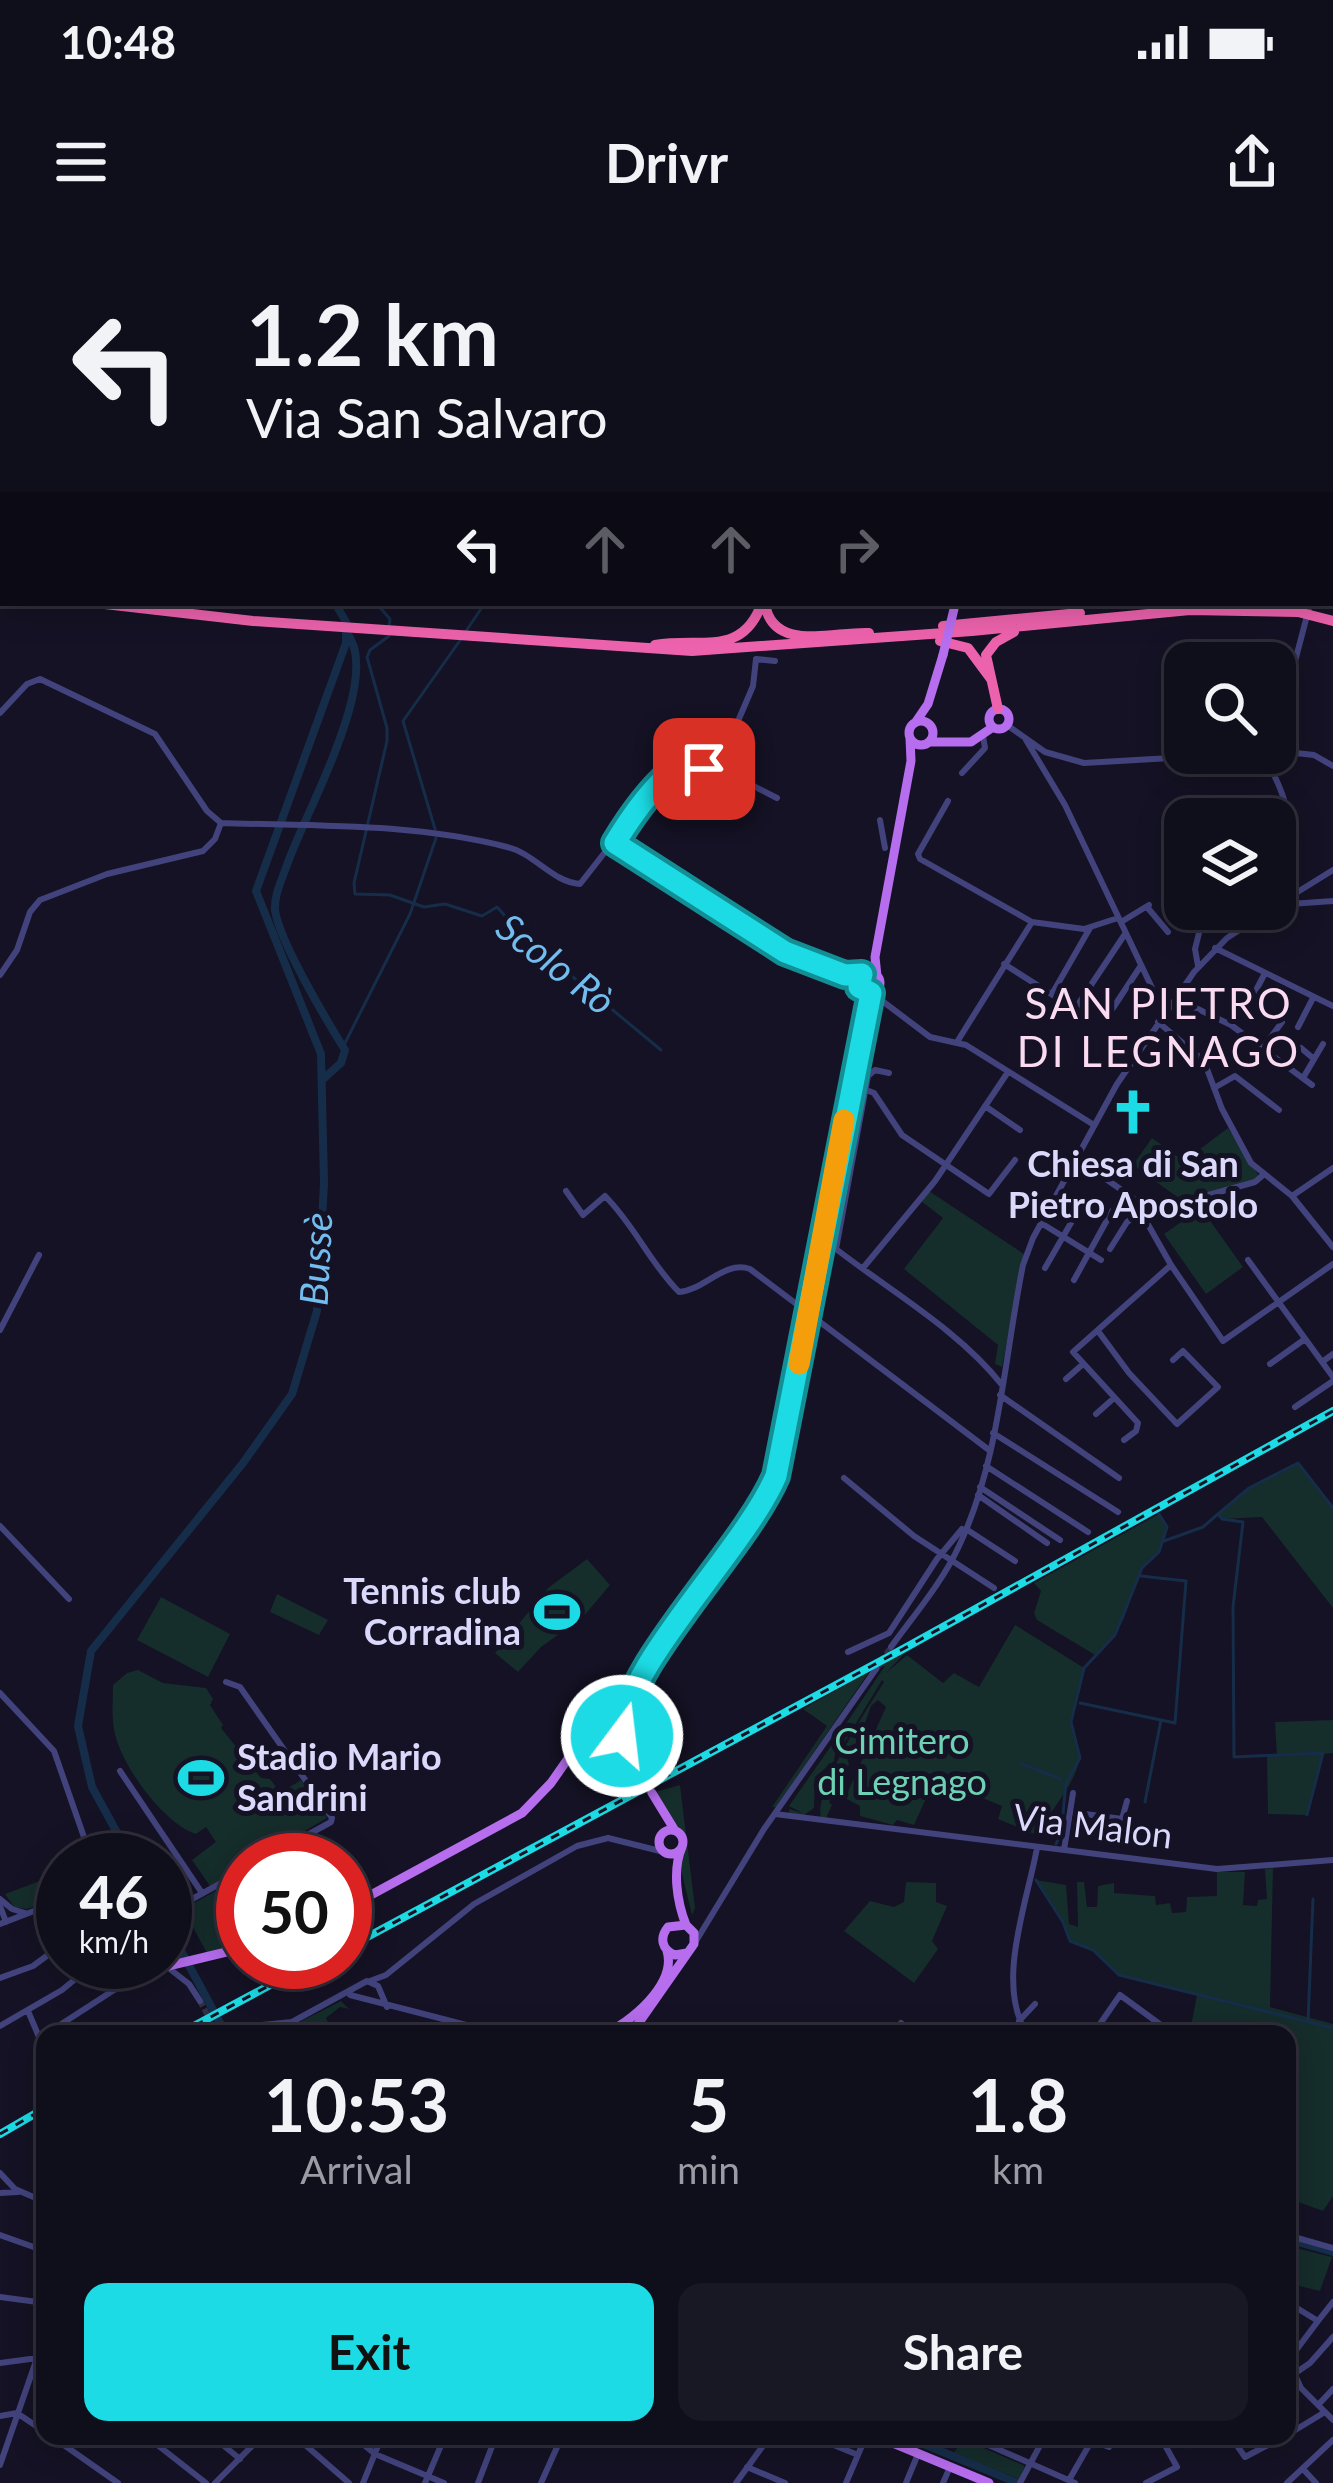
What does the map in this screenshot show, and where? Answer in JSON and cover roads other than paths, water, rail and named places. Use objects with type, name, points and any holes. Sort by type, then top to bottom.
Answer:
[{"type":"highway","points":[[129,606],[673,651],[756,649],[1204,609],[1298,609]]},
{"type":"highway","points":[[168,606],[318,623]]},
{"type":"highway","points":[[655,645],[734,639],[751,627],[762,606]]},
{"type":"highway","points":[[765,606],[771,622],[786,634],[869,633]]},
{"type":"highway","points":[[486,636],[741,645],[1170,606]]},
{"type":"highway","points":[[1278,606],[1333,618]]},
{"type":"highway","points":[[998,710],[986,660],[991,647],[1012,633],[1041,625]]},
{"type":"highway","points":[[853,640],[958,644],[975,655],[991,679]]},
{"type":"main road","points":[[372,1894],[522,1813],[550,1784],[609,1701],[638,1679],[767,1498],[783,1455],[870,988],[911,760],[910,730],[928,704],[955,606]]},
{"type":"main road","points":[[911,760],[928,743],[932,727],[928,704]]},
{"type":"main road","points":[[910,738],[919,746],[946,740],[964,743],[1007,725],[1008,715],[998,710],[990,716],[993,727]]},
{"type":"main road","points":[[916,723],[932,727],[946,740]]},
{"type":"main road","points":[[870,988],[864,973],[875,957]]},
{"type":"main road","points":[[597,1719],[617,1715],[630,1702],[638,1679]]},
{"type":"main road","points":[[620,1694],[630,1702]]},
{"type":"main road","points":[[609,1701],[640,1773]]},
{"type":"main road","points":[[637,2025],[691,1948],[676,1869],[683,1839],[652,1793]]},
{"type":"main road","points":[[663,1815],[661,1835],[676,1869]]},
{"type":"main road","points":[[661,1835],[675,1830]]},
{"type":"main road","points":[[666,1853],[682,1847]]},
{"type":"main road","points":[[621,2025],[667,1974],[670,1962],[662,1939],[680,1906]]},
{"type":"main road","points":[[672,1925],[688,1926]]},
{"type":"main road","points":[[667,1951],[679,1956],[691,1948]]},
{"type":"main road","points":[[898,2445],[983,2482]]},
{"type":"street","points":[[1296,658],[1311,606]]},
{"type":"street","points":[[718,767],[749,698],[756,659],[775,661]]},
{"type":"street","points":[[0,713],[27,684],[40,679],[147,729],[164,744],[207,811],[221,823],[369,826],[514,849],[574,884],[587,879],[659,783],[682,764],[718,767],[777,798]]},
{"type":"street","points":[[1007,725],[1058,757],[1084,764],[1164,760]]},
{"type":"street","points":[[962,773],[986,748],[983,736]]},
{"type":"street","points":[[1026,740],[1052,781],[1164,1013]]},
{"type":"street","points":[[1296,754],[1314,755],[1333,766]]},
{"type":"street","points":[[1052,781],[1058,757]]},
{"type":"street","points":[[1042,764],[1053,766]]},
{"type":"street","points":[[948,801],[918,854],[920,859],[1033,922],[1090,928],[1119,921],[1148,906],[1168,932]]},
{"type":"street","points":[[880,820],[885,848]]},
{"type":"street","points":[[0,975],[40,900],[107,874],[203,851],[215,839],[221,823]]},
{"type":"street","points":[[872,831],[883,837]]},
{"type":"street","points":[[615,843],[694,890],[758,937],[870,988],[930,1037],[957,1042],[1094,1125]]},
{"type":"street","points":[[1296,893],[1333,870]]},
{"type":"street","points":[[1296,904],[1333,901]]},
{"type":"street","points":[[957,1042],[1033,922]]},
{"type":"street","points":[[1052,994],[1090,928]]},
{"type":"street","points":[[1198,966],[1200,930]]},
{"type":"street","points":[[891,1647],[951,1562],[967,1526],[986,1466],[1023,1265],[1041,1223],[1094,1125],[1164,1013],[1198,966],[1242,930]]},
{"type":"street","points":[[1004,964],[1078,1011],[1125,934]]},
{"type":"street","points":[[1216,948],[1333,1006]]},
{"type":"street","points":[[1113,1008],[1140,967]]},
{"type":"street","points":[[845,975],[864,973]]},
{"type":"street","points":[[1251,1000],[1265,974]]},
{"type":"street","points":[[1298,1027],[1314,997]]},
{"type":"street","points":[[1175,998],[1232,1025],[1312,1085]]},
{"type":"street","points":[[1158,1022],[1202,1059],[1243,1152],[1263,1175],[1292,1196],[1333,1247]]},
{"type":"street","points":[[1263,1048],[1282,1022]]},
{"type":"street","points":[[1303,1078],[1323,1044]]},
{"type":"street","points":[[1301,1048],[1314,1059]]},
{"type":"street","points":[[863,1268],[946,1164],[1008,1072]]},
{"type":"street","points":[[889,1073],[870,1073],[836,1246],[980,1361],[1002,1385]]},
{"type":"street","points":[[1214,1088],[1235,1076],[1279,1110]]},
{"type":"street","points":[[868,1091],[902,1135],[992,1194],[1015,1160]]},
{"type":"street","points":[[985,1106],[1020,1130]]},
{"type":"street","points":[[1076,1158],[1128,1193],[1223,1341],[1333,1264]]},
{"type":"street","points":[[1292,1196],[1333,1168]]},
{"type":"street","points":[[1110,1249],[1127,1222],[1144,1213],[1197,1202],[1256,1182],[1263,1175]]},
{"type":"street","points":[[566,1191],[584,1215],[605,1196],[632,1224],[679,1292],[691,1291],[741,1265],[989,1450]]},
{"type":"street","points":[[1045,1268],[1079,1209]]},
{"type":"street","points":[[1074,1280],[1112,1211]]},
{"type":"street","points":[[1041,1223],[1102,1260]]},
{"type":"street","points":[[0,1330],[39,1256]]},
{"type":"street","points":[[1248,1260],[1333,1379],[1295,1407]]},
{"type":"street","points":[[1124,1440],[1138,1426],[1073,1352],[1171,1265]]},
{"type":"street","points":[[1098,1331],[1177,1424],[1218,1387],[1183,1351],[1173,1360]]},
{"type":"street","points":[[1270,1364],[1305,1339]]},
{"type":"street","points":[[1322,1362],[1333,1354]]},
{"type":"street","points":[[980,1361],[1004,1372]]},
{"type":"street","points":[[1066,1378],[1083,1364]]},
{"type":"street","points":[[1000,1395],[1119,1478]]},
{"type":"street","points":[[1096,1414],[1114,1398]]},
{"type":"street","points":[[993,1433],[1118,1512]]},
{"type":"street","points":[[986,1466],[1088,1532]]},
{"type":"street","points":[[844,1478],[940,1554],[994,1588]]},
{"type":"street","points":[[979,1491],[1060,1540]]},
{"type":"street","points":[[979,1491],[1047,1544]]},
{"type":"street","points":[[0,1526],[69,1599]]},
{"type":"street","points":[[848,1652],[889,1633],[940,1554],[967,1526]]},
{"type":"street","points":[[967,1526],[1015,1561]]},
{"type":"street","points":[[691,1948],[775,1814],[876,1669]]},
{"type":"street","points":[[226,1682],[240,1687],[328,1810],[331,1822],[311,1833]]},
{"type":"street","points":[[0,1693],[54,1751],[83,1833]]},
{"type":"street","points":[[120,1771],[202,1893]]},
{"type":"street","points":[[1064,1850],[1073,1792]]},
{"type":"street","points":[[1070,1812],[1122,1819],[1127,1801]]},
{"type":"street","name":"Via Malon","points":[[775,1814],[1217,1869],[1333,1860]]},
{"type":"street","points":[[646,1846],[661,1835]]},
{"type":"street","points":[[372,1983],[474,1904],[577,1846],[608,1838],[666,1853]]},
{"type":"street","points":[[1021,2025],[1013,2000],[1013,1966],[1037,1848]]},
{"type":"street","points":[[192,1898],[216,1885]]},
{"type":"street","points":[[2,1903],[5,1922],[36,1910]]},
{"type":"street","points":[[2,1903],[28,1913]]},
{"type":"street","points":[[688,1926],[708,1924]]},
{"type":"street","points":[[0,1978],[36,1964]]},
{"type":"street","points":[[377,1994],[386,1976]]},
{"type":"street","points":[[0,2026],[59,1989]]},
{"type":"street","points":[[59,2025],[116,1989]]},
{"type":"street","points":[[192,1989],[200,2001]]},
{"type":"street","points":[[275,2025],[292,2022],[360,1989]]},
{"type":"street","points":[[368,1989],[377,1994]]},
{"type":"street","points":[[368,1989],[387,2007],[463,2025]]},
{"type":"street","points":[[1099,2025],[1120,1995],[1161,2025]]},
{"type":"street","points":[[1019,2021],[1035,2004]]},
{"type":"street","points":[[28,2011],[36,2030]]},
{"type":"street","points":[[3,2175],[22,2193]]},
{"type":"street","points":[[3,2175],[2,2193],[36,2198]]},
{"type":"street","points":[[0,2235],[36,2248]]},
{"type":"street","points":[[1296,2238],[1333,2248]]},
{"type":"street","points":[[0,2297],[36,2302]]},
{"type":"street","points":[[1296,2350],[1333,2302]]},
{"type":"street","points":[[1296,2308],[1318,2321]]},
{"type":"street","points":[[1296,2372],[1333,2337]]},
{"type":"street","points":[[0,2363],[36,2357]]},
{"type":"street","points":[[0,2465],[36,2368]]},
{"type":"street","points":[[1296,2378],[1333,2420]]},
{"type":"street","points":[[1296,2427],[1321,2408],[1333,2389]]},
{"type":"street","points":[[0,2416],[17,2413],[36,2426]]},
{"type":"street","points":[[1287,2483],[1333,2440]]},
{"type":"street","points":[[64,2445],[118,2483]]},
{"type":"street","points":[[160,2445],[210,2483],[253,2445]]},
{"type":"street","points":[[223,2445],[240,2458]]},
{"type":"street","points":[[306,2445],[350,2483]]},
{"type":"street","points":[[364,2445],[427,2480],[444,2483]]},
{"type":"street","points":[[363,2483],[378,2445]]},
{"type":"street","points":[[427,2480],[441,2445]]},
{"type":"street","points":[[478,2483],[493,2445]]},
{"type":"street","points":[[542,2483],[558,2445]]},
{"type":"street","points":[[736,2483],[764,2445]]},
{"type":"street","points":[[834,2445],[858,2455]]},
{"type":"street","points":[[846,2483],[862,2445]]},
{"type":"street","points":[[989,2445],[1072,2482],[1090,2445]]},
{"type":"street","points":[[1021,2480],[1040,2445]]},
{"type":"street","points":[[1146,2483],[1165,2479],[1177,2467],[1165,2445]]},
{"type":"street","points":[[1238,2447],[1245,2457],[1267,2445]]},
{"type":"street","points":[[906,2483],[919,2454]]},
{"type":"street","points":[[748,2467],[785,2483]]},
{"type":"street","points":[[943,2483],[950,2467]]},
{"type":"street","points":[[1303,2469],[1316,2483]]},
{"type":"waterway","name":"Bussè","points":[[117,1833],[92,1787],[78,1726],[91,1651],[243,1463],[292,1394],[317,1311],[324,1183],[321,1054],[256,891],[346,643],[346,622],[337,606]]},
{"type":"waterway","points":[[379,606],[390,619],[389,626]]},
{"type":"waterway","points":[[466,631],[483,606]]},
{"type":"waterway","points":[[322,1080],[341,1063],[345,1050],[294,960],[275,904],[349,712],[355,654],[347,633]]},
{"type":"waterway","name":"Scolo Rò","points":[[389,636],[367,657],[387,741],[355,894],[390,895],[424,907],[445,904],[482,916],[497,907],[521,934],[661,1050]]},
{"type":"waterway","points":[[435,829],[403,721],[461,639]]},
{"type":"waterway","points":[[343,1047],[410,914],[436,838]]},
{"type":"waterway","points":[[1218,1514],[1249,1488],[1298,1463],[1333,1508]]},
{"type":"waterway","points":[[1056,1844],[1066,1783],[1080,1758],[1071,1722],[1084,1668],[1115,1635],[1142,1568],[1159,1552],[1167,1527],[1159,1514]]},
{"type":"waterway","points":[[1164,1541],[1203,1527],[1218,1514],[1243,1522],[1233,1607],[1234,1757],[1323,1753],[1307,1815]]},
{"type":"waterway","points":[[1080,1703],[1175,1723],[1186,1581],[1141,1576]]},
{"type":"waterway","points":[[1145,1802],[1161,1720]]},
{"type":"waterway","points":[[1021,1764],[1061,1779]]},
{"type":"waterway","points":[[1036,1880],[1070,1941],[1093,1950],[1119,1975],[1333,2028]]},
{"type":"waterway","points":[[1308,2022],[1313,1899]]},
{"type":"waterway","name":"Bussè","points":[[192,1971],[221,2025]]},
{"type":"waterway","points":[[1296,2242],[1333,2252]]},
{"type":"waterway","name":"Bussè","points":[[926,2445],[1018,2483]]},
{"type":"tunnel","points":[[876,1669],[891,1647]]},
{"type":"tunnel","points":[[640,1773],[652,1793]]},
{"type":"tunnel","points":[[200,2001],[213,2025]]},
{"type":"railway","points":[[372,1934],[1333,1411]]},
{"type":"railway","points":[[196,2025],[263,1989]]},
{"type":"railway","points":[[0,2134],[36,2113]]},
{"type":"place","name":"Chiesa di San Pietro Apostolo","points":[[1133,1112]]},
{"type":"place","name":"Tennis club Corradina","points":[[557,1612]]},
{"type":"place","name":"Stadio Mario Sandrini","points":[[201,1778]]},
{"type":"district","name":"SAN PIETRO DI LEGNAGO","points":[[1159,1028]]},
{"type":"park label","name":"Cimitero di Legnago","points":[[902,1762]]}]
